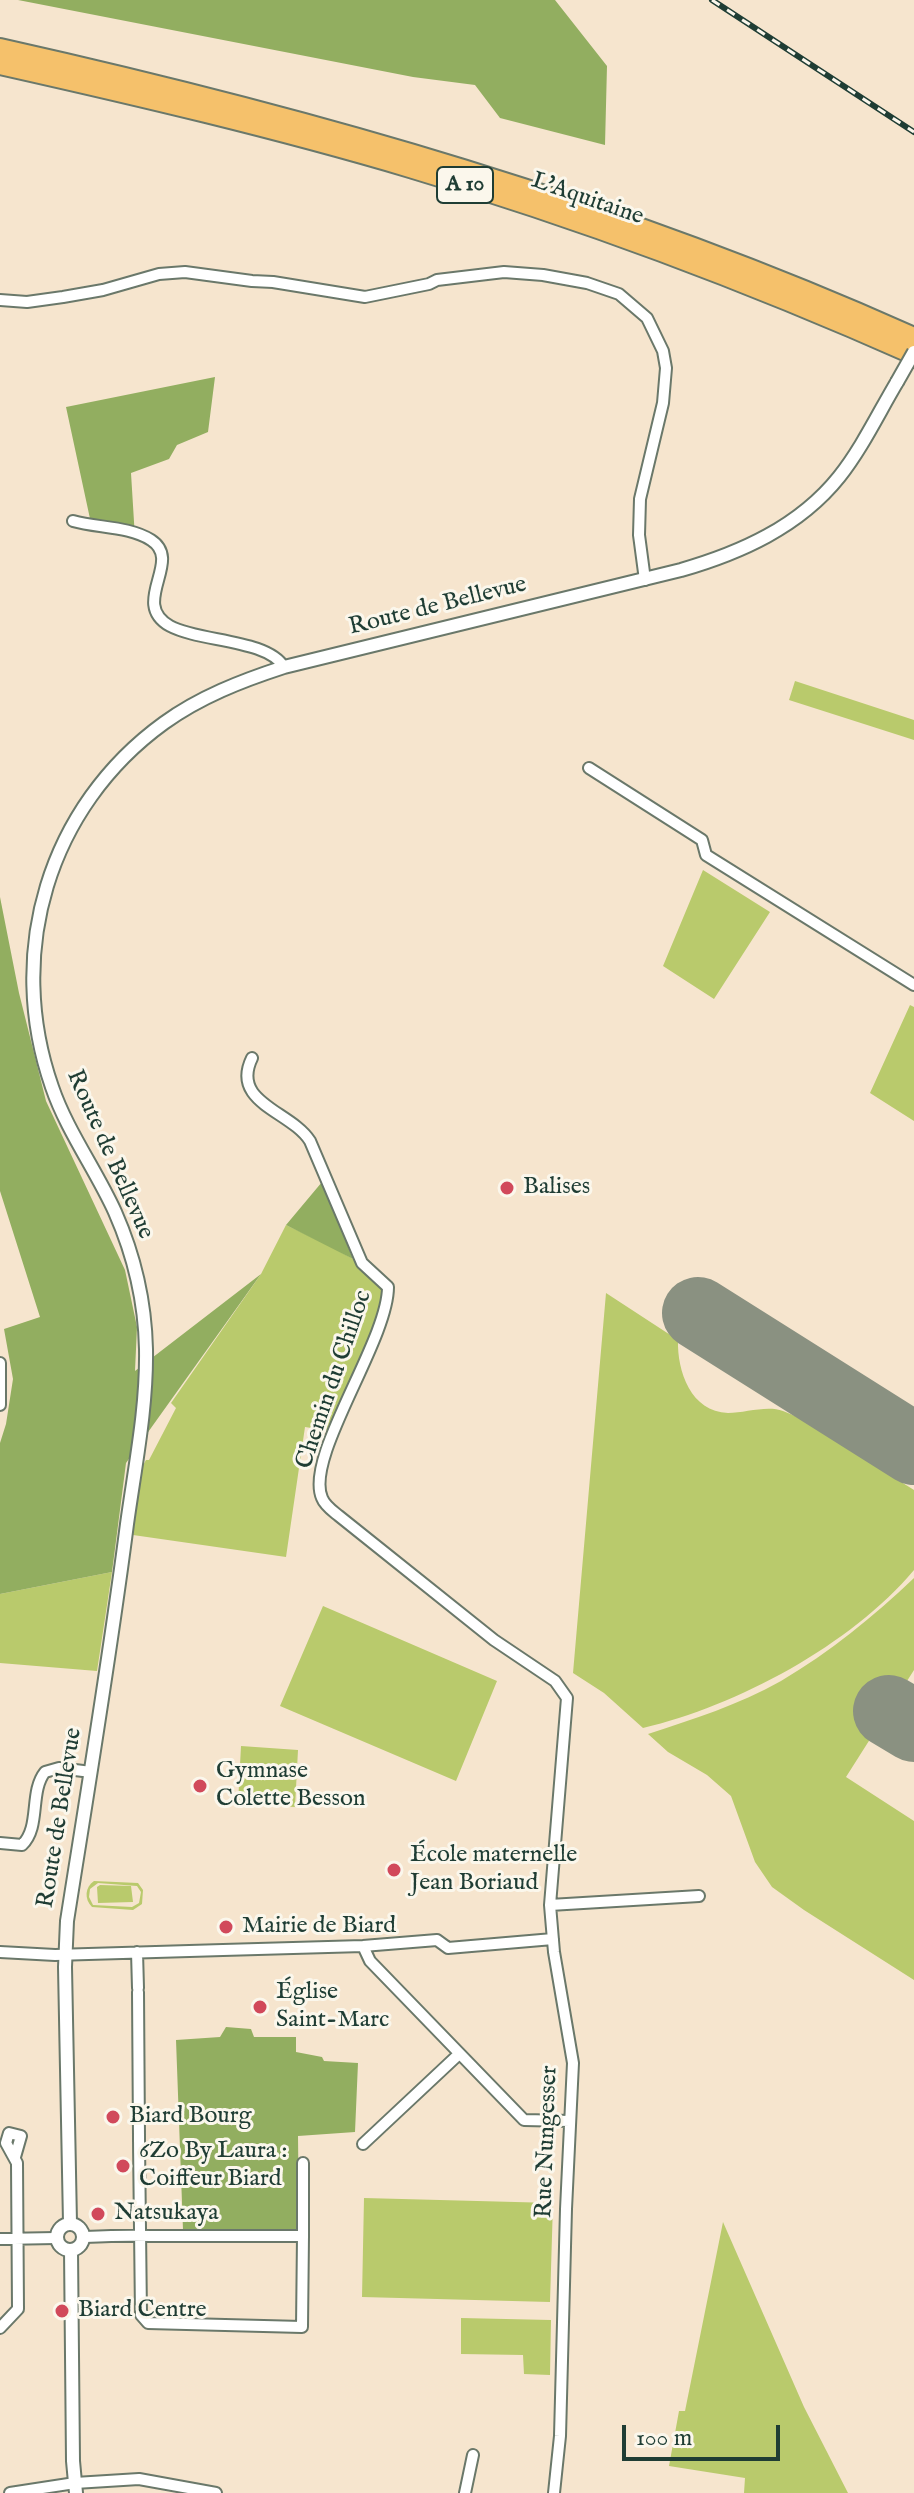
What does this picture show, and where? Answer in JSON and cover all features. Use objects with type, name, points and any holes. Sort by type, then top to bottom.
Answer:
[{"type":"highway","name":"L'Aquitaine","points":[[0,48],[246,106],[470,169],[699,248],[914,337]]},
{"type":"highway","name":"L'Aquitaine","points":[[0,65],[231,119],[466,185],[708,269],[914,353]]},
{"type":"street","points":[[0,300],[27,302],[63,297],[103,290],[159,274],[185,272],[365,297],[407,290],[437,280],[504,272],[543,275],[611,290],[632,303],[647,318],[663,351],[666,368],[663,403],[640,499],[639,535],[645,580]]},
{"type":"street","name":"Route de Bellevue","points":[[70,2223],[67,1921],[142,1419],[146,1345],[143,1313],[129,1250],[115,1212],[53,1089],[38,1041],[32,994],[33,951],[40,906],[53,864],[74,823],[95,792],[131,752],[162,724],[190,706],[241,681],[284,667],[645,580],[731,554],[767,537],[825,493],[852,460],[914,353]]},
{"type":"street","points":[[73,521],[141,536],[157,545],[163,560],[155,588],[154,608],[163,621],[182,631],[274,654],[284,667]]},
{"type":"street","points":[[589,768],[702,840],[706,855],[914,985]]},
{"type":"street","name":"Chemin du Chilloc","points":[[252,1058],[246,1070],[249,1089],[257,1098],[302,1128],[362,1263],[388,1287],[388,1301],[319,1472],[322,1498],[339,1516],[494,1640],[555,1681],[567,1698]]},
{"type":"street","points":[[0,1363],[0,1405]]},
{"type":"street","name":"Rue Nungesser","points":[[554,2493],[560,2436],[573,2063],[550,1905],[567,1698]]},
{"type":"street","points":[[0,1843],[22,1845],[30,1837],[39,1785],[45,1772],[59,1768],[91,1772]]},
{"type":"street","points":[[550,1905],[699,1896]]},
{"type":"street","points":[[0,1952],[66,1954],[363,1946],[437,1940],[448,1948],[553,1939]]},
{"type":"street","points":[[363,1946],[370,1961],[524,2120],[570,2121]]},
{"type":"street","points":[[137,1952],[141,2315],[148,2323],[302,2327],[303,2163]]},
{"type":"street","points":[[363,2144],[458,2055]]},
{"type":"street","points":[[0,2328],[18,2309],[15,2157]]},
{"type":"street","points":[[70,2223],[78,2226],[83,2237],[78,2247],[71,2250],[59,2246],[56,2238],[59,2229],[70,2223]]},
{"type":"street","points":[[83,2237],[303,2236]]},
{"type":"street","points":[[0,2239],[56,2238]]},
{"type":"street","points":[[71,2250],[75,2488]]},
{"type":"street","points":[[465,2493],[473,2455]]},
{"type":"street","points":[[10,2493],[139,2479],[216,2493]]},
{"type":"green space","points":[[18,0],[555,0],[607,66],[605,145],[500,118],[475,85],[413,77]]},
{"type":"green space","points":[[215,377],[208,432],[177,445],[169,459],[131,473],[135,538],[92,528],[66,407]]},
{"type":"green space","points":[[795,681],[914,720],[914,740],[789,700]]},
{"type":"green space","points":[[703,870],[770,912],[714,999],[663,966]]},
{"type":"green space","points":[[0,897],[19,993],[46,1101],[125,1270],[137,1327],[135,1371],[261,1274],[126,1463],[112,1572],[0,1594],[0,1443],[13,1379],[4,1329],[40,1317],[0,1191]]},
{"type":"green space","points":[[910,1005],[914,1007],[914,1121],[870,1093]]},
{"type":"green space","points":[[322,1182],[353,1259],[286,1225]]},
{"type":"green space","points":[[286,1225],[363,1266],[379,1281],[382,1294],[381,1307],[331,1431],[305,1427],[286,1557],[133,1535],[142,1467],[149,1460],[176,1408],[171,1403],[261,1274]]},
{"type":"green space","points":[[606,1293],[678,1340],[684,1376],[689,1388],[704,1406],[728,1413],[763,1409],[783,1411],[834,1437],[914,1490],[914,1570],[888,1597],[858,1623],[790,1669],[716,1705],[643,1728],[604,1693],[573,1673]]},
{"type":"green space","points":[[112,1572],[97,1671],[0,1663],[0,1594]]},
{"type":"green space","points":[[914,1578],[914,1670],[846,1777],[914,1821],[914,1980],[772,1887],[755,1862],[731,1796],[707,1775],[668,1752],[648,1734],[732,1704],[781,1681],[850,1633]]},
{"type":"green space","points":[[323,1606],[497,1681],[456,1781],[280,1706]]},
{"type":"green space","points":[[241,1746],[298,1750],[295,1807],[238,1804]]},
{"type":"green space","points":[[94,1881],[138,1883],[143,1890],[142,1904],[133,1910],[92,1907],[87,1897],[91,1884]],"holes":[[[98,1883],[137,1886],[141,1892],[139,1903],[132,1907],[93,1905],[89,1897],[90,1889]]]},
{"type":"green space","points":[[131,1886],[133,1902],[98,1903],[97,1887]]},
{"type":"green space","points":[[226,2027],[251,2029],[254,2037],[296,2037],[296,2052],[322,2057],[324,2061],[358,2063],[355,2132],[298,2136],[299,2230],[183,2230],[176,2040],[220,2037]]},
{"type":"green space","points":[[364,2198],[553,2203],[550,2302],[362,2297]]},
{"type":"green space","points":[[723,2222],[804,2407],[848,2493],[744,2493],[745,2478],[669,2466],[679,2411],[685,2411]]},
{"type":"green space","points":[[461,2318],[551,2320],[550,2375],[524,2374],[523,2355],[461,2354]]},
{"type":"runway","points":[[698,1313],[914,1449]]},
{"type":"runway","points":[[889,1711],[914,1726]]},
{"type":"railway","points":[[712,0],[914,132]]},
{"type":"place","name":"Balises","points":[[507,1188]]},
{"type":"place","name":"Gymnase Colette Besson","points":[[200,1786]]},
{"type":"place","name":"École maternelle Jean Boriaud","points":[[394,1870]]},
{"type":"place","name":"Mairie de Biard","points":[[226,1927]]},
{"type":"place","name":"Église Saint-Marc","points":[[260,2007]]},
{"type":"place","name":"Biard Bourg","points":[[113,2117]]},
{"type":"place","name":"6Zo By Laura : Coiffeur Biard","points":[[123,2166]]},
{"type":"place","name":"Natsukaya","points":[[98,2214]]},
{"type":"place","name":"Biard Centre","points":[[62,2311]]}]
